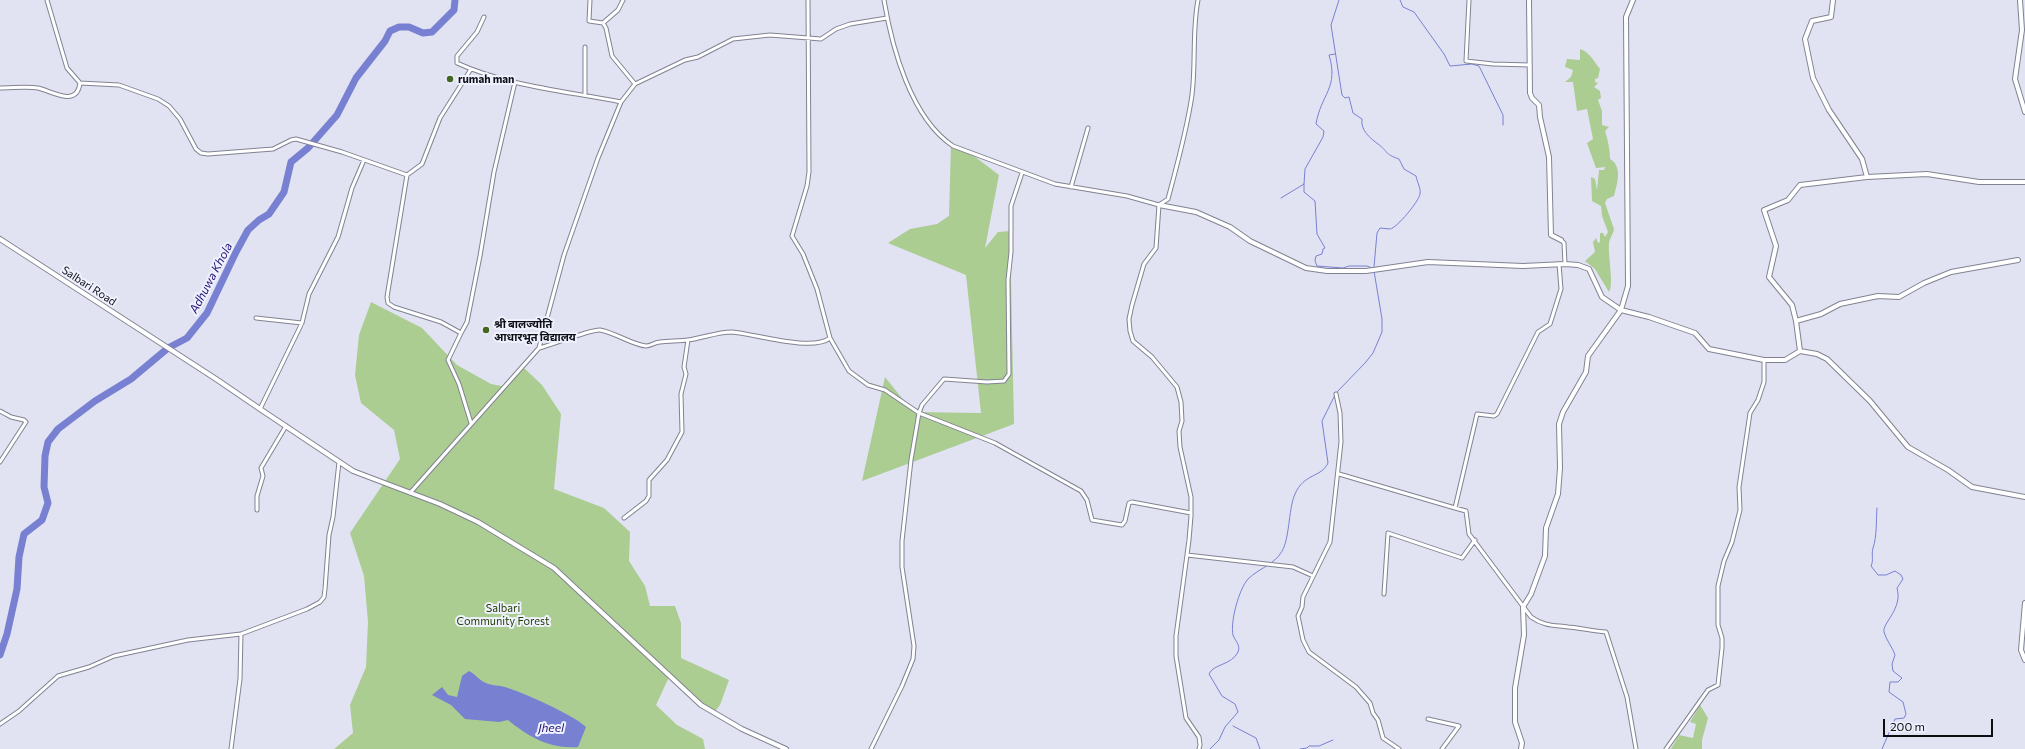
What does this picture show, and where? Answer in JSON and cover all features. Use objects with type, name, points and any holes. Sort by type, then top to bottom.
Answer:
[{"type":"street","points":[[0,88],[40,88],[66,97],[75,94],[79,89],[80,83],[68,68],[48,0]]},
{"type":"street","points":[[590,0],[590,20],[603,23],[606,28],[612,56],[635,84]]},
{"type":"street","points":[[603,23],[618,10],[624,0]]},
{"type":"street","points":[[808,0],[808,172],[807,186],[792,236],[803,254],[817,289],[830,338],[849,371],[868,385],[885,390],[919,414],[995,444],[1081,491],[1087,500],[1092,520],[1122,525],[1125,521],[1129,503],[1132,502],[1191,513]]},
{"type":"street","points":[[884,0],[887,18],[906,79],[928,122],[941,138],[953,146],[1022,173],[1055,184],[1128,196],[1160,206],[1196,212],[1230,227],[1250,241],[1306,268],[1327,272],[1366,271],[1428,262],[1523,266],[1559,264],[1578,265],[1589,269],[1602,297],[1621,310],[1649,316],[1695,333],[1709,349],[1764,360],[1785,360],[1800,351],[1817,354],[1827,359],[1870,401],[1908,447],[1948,470],[1972,487],[2025,497]]},
{"type":"street","points":[[1198,0],[1194,24],[1195,68],[1187,122],[1168,199],[1160,206],[1156,248],[1144,264],[1131,312],[1130,331],[1133,342],[1152,357],[1177,387],[1181,402],[1182,421],[1179,432],[1180,447],[1191,497],[1191,513],[1188,555],[1176,636],[1176,656],[1186,718],[1199,737],[1200,745],[1198,749]]},
{"type":"street","points":[[1469,0],[1466,61],[1494,64],[1530,65]]},
{"type":"street","points":[[1529,0],[1530,93],[1532,98],[1539,105],[1540,117],[1549,157],[1551,235],[1564,243],[1564,264]]},
{"type":"street","points":[[1521,749],[1522,743],[1515,722],[1515,695],[1517,669],[1524,635],[1523,607],[1531,594],[1545,556],[1546,528],[1558,494],[1560,468],[1559,424],[1563,412],[1586,372],[1588,356],[1621,310],[1628,286],[1629,254],[1626,17],[1633,0]]},
{"type":"street","points":[[1833,0],[1831,17],[1812,21],[1805,40],[1813,78],[1829,110],[1862,159],[1867,177]]},
{"type":"street","points":[[2020,0],[2022,30],[2015,79],[2025,112]]},
{"type":"street","points":[[484,17],[477,32],[455,60],[471,69],[515,82],[621,102]]},
{"type":"street","points":[[410,493],[539,348],[564,255],[598,158],[621,102],[635,84],[685,60],[698,58],[733,38],[770,35],[821,39],[836,29],[850,24],[887,18]]},
{"type":"street","points":[[585,47],[585,95]]},
{"type":"street","points":[[461,333],[441,322],[394,307],[388,303],[407,175],[422,164],[440,118],[471,69]]},
{"type":"street","points":[[471,423],[459,384],[448,360],[466,322],[480,256],[494,172],[515,82]]},
{"type":"street","points":[[80,83],[119,85],[158,99],[169,106],[180,119],[196,149],[201,153],[208,154],[273,149],[296,139],[316,144],[407,175]]},
{"type":"street","points":[[1072,187],[1088,128]]},
{"type":"street","points":[[260,409],[302,322],[309,294],[338,237],[352,188],[364,160]]},
{"type":"street","points":[[871,749],[902,686],[913,659],[914,646],[902,567],[902,541],[911,460],[919,414],[922,405],[944,379],[987,382],[1004,381],[1009,374],[1008,280],[1011,252],[1011,206],[1022,173]]},
{"type":"street","points":[[1800,351],[1792,305],[1769,277],[1776,246],[1764,210],[1788,200],[1800,185],[1867,177],[1927,174],[1979,182],[2025,182]]},
{"type":"street","name":"Salbari Road","points":[[0,239],[216,378],[339,462],[364,476],[410,493],[478,522],[554,568],[701,706],[742,729],[786,749]]},
{"type":"street","points":[[1796,321],[1821,314],[1840,304],[1878,296],[1899,297],[1924,283],[1951,272],[2018,260]]},
{"type":"street","points":[[1455,508],[1477,414],[1494,416],[1497,414],[1538,332],[1550,324],[1561,289],[1559,264]]},
{"type":"street","points":[[256,318],[302,322]]},
{"type":"street","points":[[539,348],[599,330],[621,336],[637,345],[647,346],[658,342],[688,340],[717,333],[732,332],[763,338],[809,343],[824,343],[830,338]]},
{"type":"street","points":[[624,518],[646,501],[649,496],[650,480],[667,460],[682,432],[680,394],[686,374],[684,367],[688,340]]},
{"type":"street","points":[[1666,749],[1708,690],[1718,685],[1722,638],[1718,625],[1718,586],[1724,561],[1732,542],[1740,510],[1739,487],[1750,413],[1758,400],[1764,382],[1764,360]]},
{"type":"street","points":[[1336,394],[1341,430],[1339,474],[1330,542],[1312,576],[1303,597],[1302,607],[1298,616],[1303,640],[1309,652],[1361,692],[1370,703],[1373,713],[1378,720],[1383,738],[1399,749]]},
{"type":"street","points":[[0,411],[11,417],[24,420],[26,422],[0,462]]},
{"type":"street","points":[[257,510],[257,496],[262,480],[261,468],[286,426]]},
{"type":"street","points":[[0,724],[19,711],[58,676],[89,667],[114,656],[188,640],[241,634],[307,609],[320,602],[324,597],[329,535],[333,517],[339,462]]},
{"type":"street","points":[[1339,474],[1466,511],[1469,534],[1475,540],[1531,617],[1540,624],[1606,632],[1627,697],[1636,749]]},
{"type":"street","points":[[1384,594],[1388,533],[1462,558],[1475,540]]},
{"type":"street","points":[[1188,555],[1293,567],[1312,576]]},
{"type":"street","points":[[2025,603],[2021,650],[2025,660]]},
{"type":"street","points":[[231,749],[240,679],[241,634]]},
{"type":"street","points":[[1428,719],[1459,726],[1442,749]]},
{"type":"green space","points":[[1580,49],[1589,55],[1600,69],[1598,78],[1595,79],[1595,82],[1598,83],[1594,87],[1600,91],[1601,98],[1598,100],[1602,111],[1602,125],[1609,127],[1605,131],[1609,145],[1610,159],[1617,166],[1618,171],[1614,196],[1607,199],[1605,203],[1614,229],[1609,244],[1611,283],[1609,292],[1595,269],[1585,261],[1595,252],[1593,242],[1596,238],[1598,243],[1600,242],[1600,233],[1603,233],[1605,237],[1608,232],[1602,216],[1601,206],[1592,201],[1591,177],[1595,179],[1597,190],[1599,170],[1604,170],[1605,167],[1596,168],[1587,143],[1593,139],[1587,109],[1577,111],[1573,82],[1565,82],[1571,77],[1573,70],[1565,67],[1567,59],[1580,60]]},
{"type":"green space","points":[[951,145],[966,150],[999,175],[985,248],[998,232],[1010,231],[1014,424],[862,481],[885,377],[913,412],[981,413],[966,275],[888,243],[910,229],[937,224],[949,216]]},
{"type":"green space","name":"Salbari Community Forest","points":[[371,302],[422,328],[457,365],[491,384],[507,387],[524,368],[542,385],[561,414],[554,489],[604,508],[630,532],[629,561],[645,586],[650,606],[675,606],[681,623],[681,658],[729,680],[720,705],[714,713],[670,675],[656,705],[677,725],[703,739],[705,749],[334,749],[353,733],[350,705],[366,667],[368,622],[364,576],[350,533],[400,459],[394,430],[361,403],[355,375],[359,335]]},
{"type":"green space","points":[[1700,705],[1708,718],[1702,740],[1702,749],[1671,749],[1679,735],[1693,738],[1696,724],[1690,722]]},
{"type":"water","name":"Jheel","points":[[469,671],[484,682],[491,685],[505,687],[547,704],[580,722],[586,727],[578,747],[558,746],[540,741],[524,732],[508,720],[499,722],[465,719],[451,705],[432,695],[442,687],[448,695],[457,697],[462,676]]},
{"type":"waterway","name":"Adhuwa Khola","points":[[0,655],[7,634],[17,589],[19,557],[24,534],[42,520],[48,503],[44,487],[45,456],[48,442],[58,429],[95,401],[131,379],[168,348],[187,338],[207,313],[248,230],[259,220],[269,214],[284,192],[291,162],[308,148],[337,115],[356,78],[385,41],[390,31],[399,27],[409,27],[423,33],[432,32],[454,10],[455,0]]},
{"type":"waterway","points":[[1339,0],[1331,25],[1342,95],[1345,98],[1349,97],[1353,113],[1362,119],[1364,130],[1372,140],[1381,146],[1388,154],[1399,159],[1404,169],[1416,176],[1420,190],[1420,194],[1416,202],[1398,224],[1390,229],[1380,228],[1377,233],[1374,267]]},
{"type":"waterway","points":[[1400,0],[1403,7],[1414,12],[1444,54],[1450,66],[1472,64],[1479,66],[1503,115],[1503,125]]},
{"type":"waterway","points":[[1281,198],[1304,184],[1305,169],[1323,137],[1324,131],[1316,124],[1318,114],[1331,83],[1332,66],[1329,55],[1335,54]]},
{"type":"waterway","points":[[1304,184],[1304,192],[1315,201],[1317,234],[1325,248],[1323,249],[1322,254],[1316,256],[1315,261],[1317,266],[1343,268],[1349,266],[1367,266],[1372,268]]},
{"type":"waterway","points":[[1337,392],[1373,353],[1382,332],[1382,319],[1374,271]]},
{"type":"waterway","points":[[1271,563],[1278,557],[1286,542],[1291,508],[1295,494],[1303,482],[1325,468],[1328,463],[1322,421],[1335,395]]},
{"type":"waterway","points":[[1877,508],[1876,534],[1872,551],[1871,566],[1878,575],[1886,575],[1895,571],[1901,575],[1903,579],[1897,588],[1898,596],[1895,609],[1884,628],[1884,632],[1895,655],[1892,664],[1893,671],[1902,678],[1898,682],[1890,682],[1889,692],[1903,702],[1906,714],[1904,718],[1895,719],[1882,749]]},
{"type":"waterway","points":[[1210,749],[1219,740],[1225,727],[1238,712],[1235,704],[1222,696],[1209,674],[1214,668],[1232,660],[1238,652],[1238,645],[1232,629],[1234,614],[1241,590],[1248,579],[1268,565]]},
{"type":"waterway","points":[[1233,726],[1256,738],[1260,749]]},
{"type":"waterway","points":[[1300,749],[1307,748],[1309,746],[1319,746],[1333,740]]},
{"type":"place","name":"rumah man","points":[[450,79]]},
{"type":"place","name":"श्री बालज्योति आधारभूत विद्यालय","points":[[486,330]]}]
